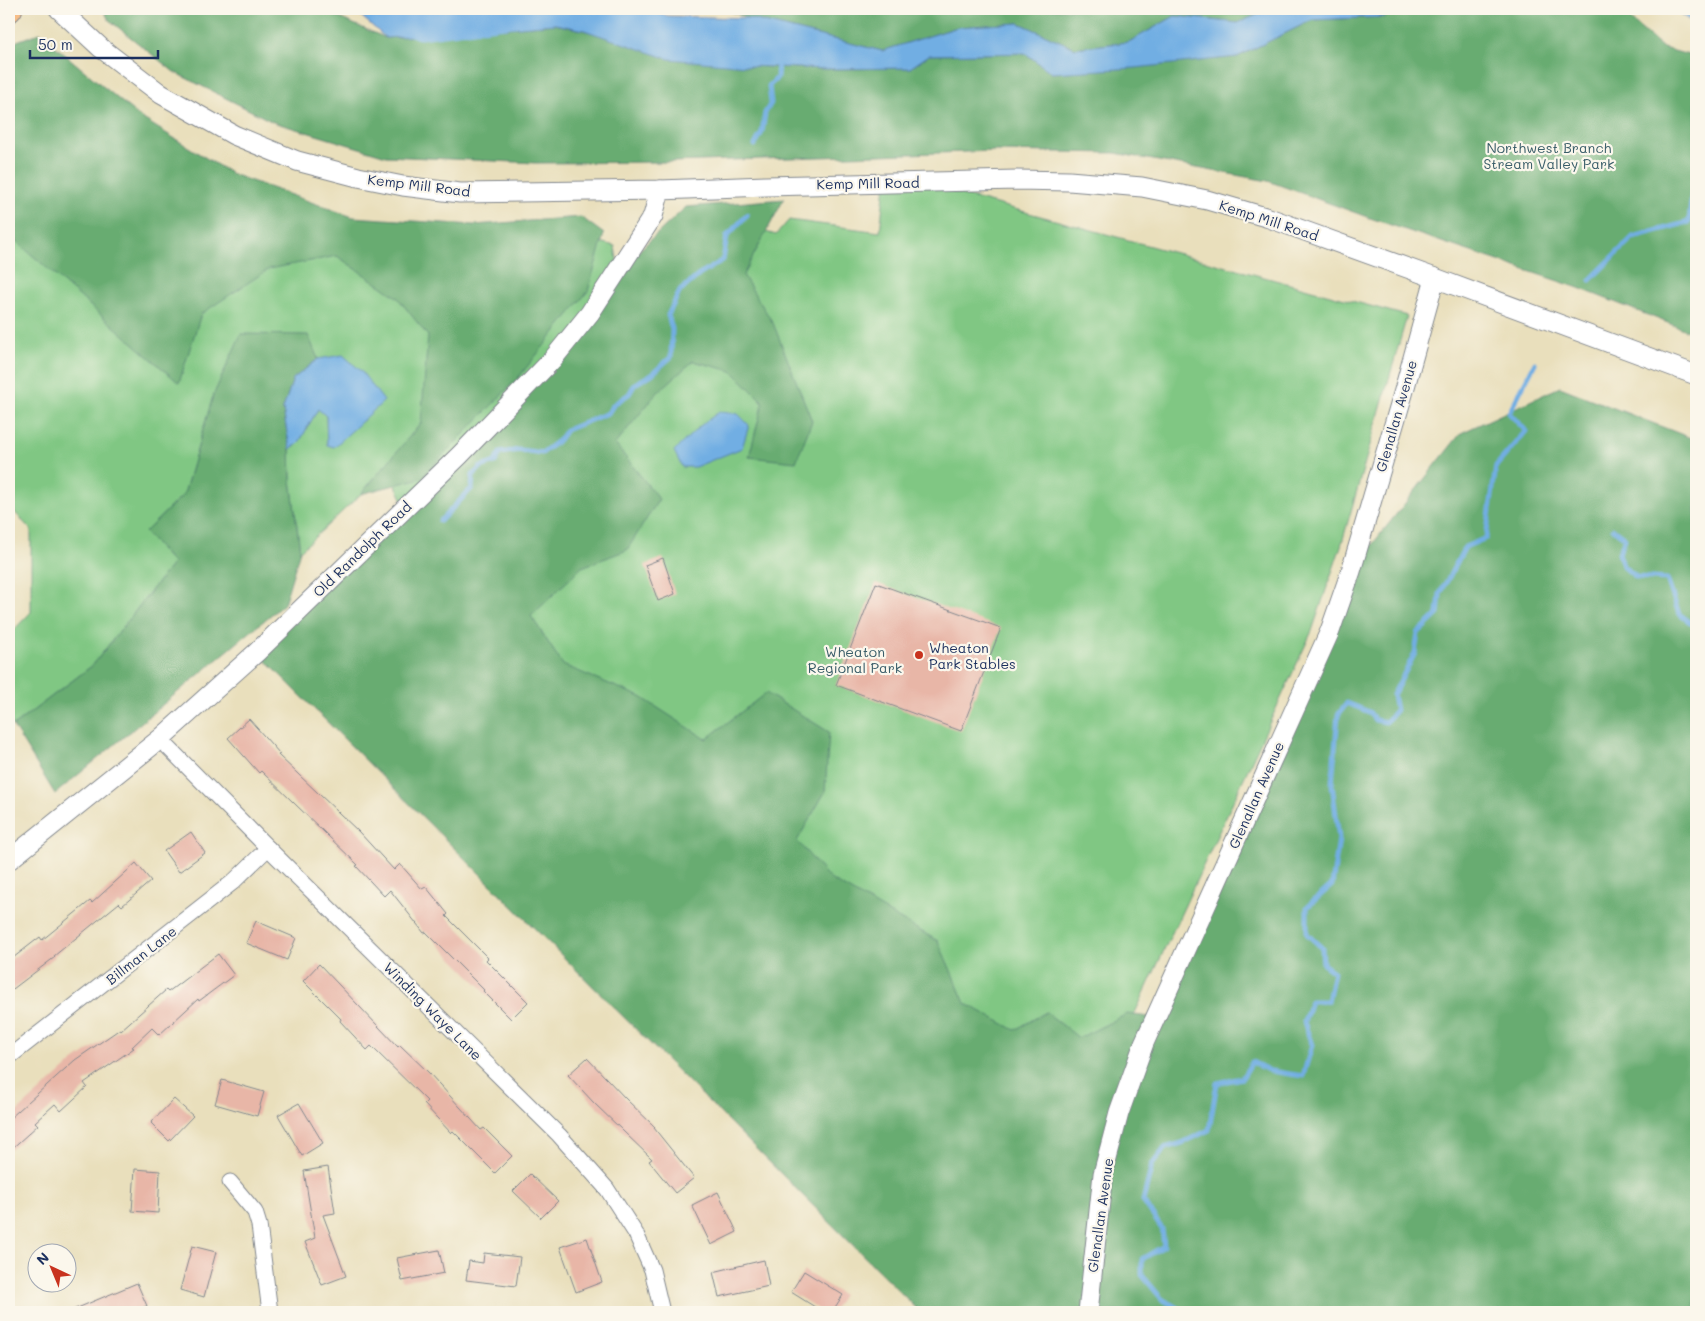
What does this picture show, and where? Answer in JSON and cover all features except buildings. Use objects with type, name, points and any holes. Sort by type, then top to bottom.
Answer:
[{"type":"street","name":"Kemp Mill Road","points":[[59,9],[102,48],[161,94],[234,134],[297,161],[367,179],[403,186],[460,193],[660,190],[1018,180],[1118,184],[1207,200],[1260,216],[1435,278],[1696,375]]},
{"type":"street","name":"Old Randolph Road","points":[[9,860],[160,739],[257,652],[460,455],[552,360],[590,313],[652,216],[660,190]]},
{"type":"street","name":"Glenallan Avenue","points":[[1088,1312],[1103,1174],[1119,1113],[1144,1042],[1330,631],[1351,571],[1404,394],[1435,278]]},
{"type":"street","name":"Winding Waye Lane","points":[[160,739],[559,1135],[606,1189],[636,1234],[652,1270],[662,1312]]},
{"type":"street","name":"Billman Lane","points":[[9,1057],[233,882],[268,848]]},
{"type":"street","points":[[230,1182],[255,1212],[259,1225],[270,1312]]},
{"type":"green space","name":"Northwest Branch Stream Valley Park","points":[[103,9],[325,9],[335,16],[386,38],[555,24],[747,66],[828,69],[910,68],[929,55],[1025,53],[1052,73],[1237,57],[1312,20],[1384,17],[1403,9],[1618,9],[1663,48],[1696,57],[1696,334],[1576,287],[1370,218],[1268,181],[1115,153],[996,151],[672,162],[536,163],[386,156],[273,122],[174,72],[109,20]]},
{"type":"green space","points":[[723,9],[1271,9],[1238,23],[1175,16],[1129,42],[1075,48],[1019,23],[958,27],[882,51],[748,18]]},
{"type":"green space","points":[[39,33],[140,117],[232,174],[353,217],[474,225],[581,217],[604,234],[588,291],[518,378],[421,478],[361,494],[421,423],[428,336],[397,297],[337,256],[269,269],[201,314],[179,383],[9,235],[9,50],[17,41]]},
{"type":"green space","points":[[9,61],[268,213],[580,237],[615,246],[619,273],[560,355],[405,505],[386,464],[361,494],[300,551],[291,480],[290,449],[298,444],[318,409],[326,415],[327,444],[365,419],[287,366],[203,430],[184,494],[145,532],[173,563],[93,665],[13,726],[9,720],[9,635],[31,612],[31,530],[9,506]]},
{"type":"green space","name":"Wheaton Regional Park","points":[[886,174],[1407,316],[1341,546],[1312,631],[1116,1054],[1060,1312],[278,653],[710,215],[776,235],[789,220],[880,232]]},
{"type":"green space","points":[[784,199],[743,275],[773,323],[812,421],[796,462],[749,457],[763,402],[732,371],[693,361],[657,393],[615,444],[659,499],[627,550],[582,567],[531,616],[563,665],[641,697],[706,739],[766,693],[829,732],[825,792],[797,841],[830,879],[938,941],[965,1003],[1015,1030],[1046,1012],[1079,1038],[1127,1014],[1157,1018],[1351,571],[1461,433],[1560,387],[1696,440],[1696,1312],[914,1312],[916,1308],[257,652],[552,360],[618,270],[686,207]]},
{"type":"green space","points":[[241,334],[308,335],[318,359],[293,379],[283,409],[290,449],[291,480],[300,551],[284,604],[55,794],[13,726],[93,665],[173,563],[145,532],[184,494],[213,396]]},
{"type":"water","points":[[353,9],[415,9],[512,21],[543,9],[647,9],[668,16],[748,18],[882,51],[958,27],[1019,23],[1075,48],[1129,42],[1175,16],[1238,23],[1271,9],[1403,9],[1384,17],[1312,20],[1237,57],[1135,68],[1052,73],[1025,53],[929,55],[910,68],[828,69],[747,66],[669,59],[584,30],[555,24],[386,38]]},
{"type":"water","points":[[1673,9],[1696,9],[1696,25]]},
{"type":"water","points":[[343,355],[361,371],[384,401],[334,447],[327,445],[326,416],[318,409],[298,444],[290,449],[283,409],[293,379],[318,359]]},
{"type":"water","points":[[719,412],[738,414],[749,425],[742,448],[695,467],[682,467],[674,451],[700,426]]},
{"type":"waterway","points":[[385,9],[421,24],[534,9]]},
{"type":"waterway","points":[[755,145],[762,132],[765,113],[771,103],[769,86],[777,78],[778,62]]},
{"type":"waterway","points":[[1590,280],[1633,237],[1689,222],[1692,193],[1696,192]]},
{"type":"waterway","points":[[440,521],[472,488],[473,475],[481,467],[495,462],[500,453],[520,450],[542,453],[559,440],[566,430],[608,413],[614,404],[629,394],[635,384],[652,374],[671,357],[672,329],[668,315],[680,291],[699,275],[723,260],[727,236],[747,215]]},
{"type":"waterway","points":[[1184,1312],[1162,1299],[1142,1275],[1142,1259],[1164,1246],[1162,1229],[1143,1201],[1152,1165],[1165,1148],[1182,1143],[1209,1130],[1217,1083],[1242,1078],[1252,1062],[1270,1071],[1303,1076],[1312,1045],[1304,1022],[1311,1001],[1328,1001],[1334,972],[1323,964],[1322,948],[1307,934],[1307,907],[1332,885],[1339,839],[1332,784],[1338,715],[1347,703],[1369,712],[1375,720],[1386,722],[1396,710],[1393,695],[1415,653],[1418,633],[1438,614],[1440,594],[1465,547],[1486,538],[1496,466],[1526,431],[1509,413],[1535,363]]},
{"type":"waterway","points":[[1613,529],[1625,538],[1619,553],[1623,566],[1636,577],[1667,579],[1679,614],[1696,625]]},
{"type":"place","name":"Wheaton Park Stables","points":[[919,655]]}]
